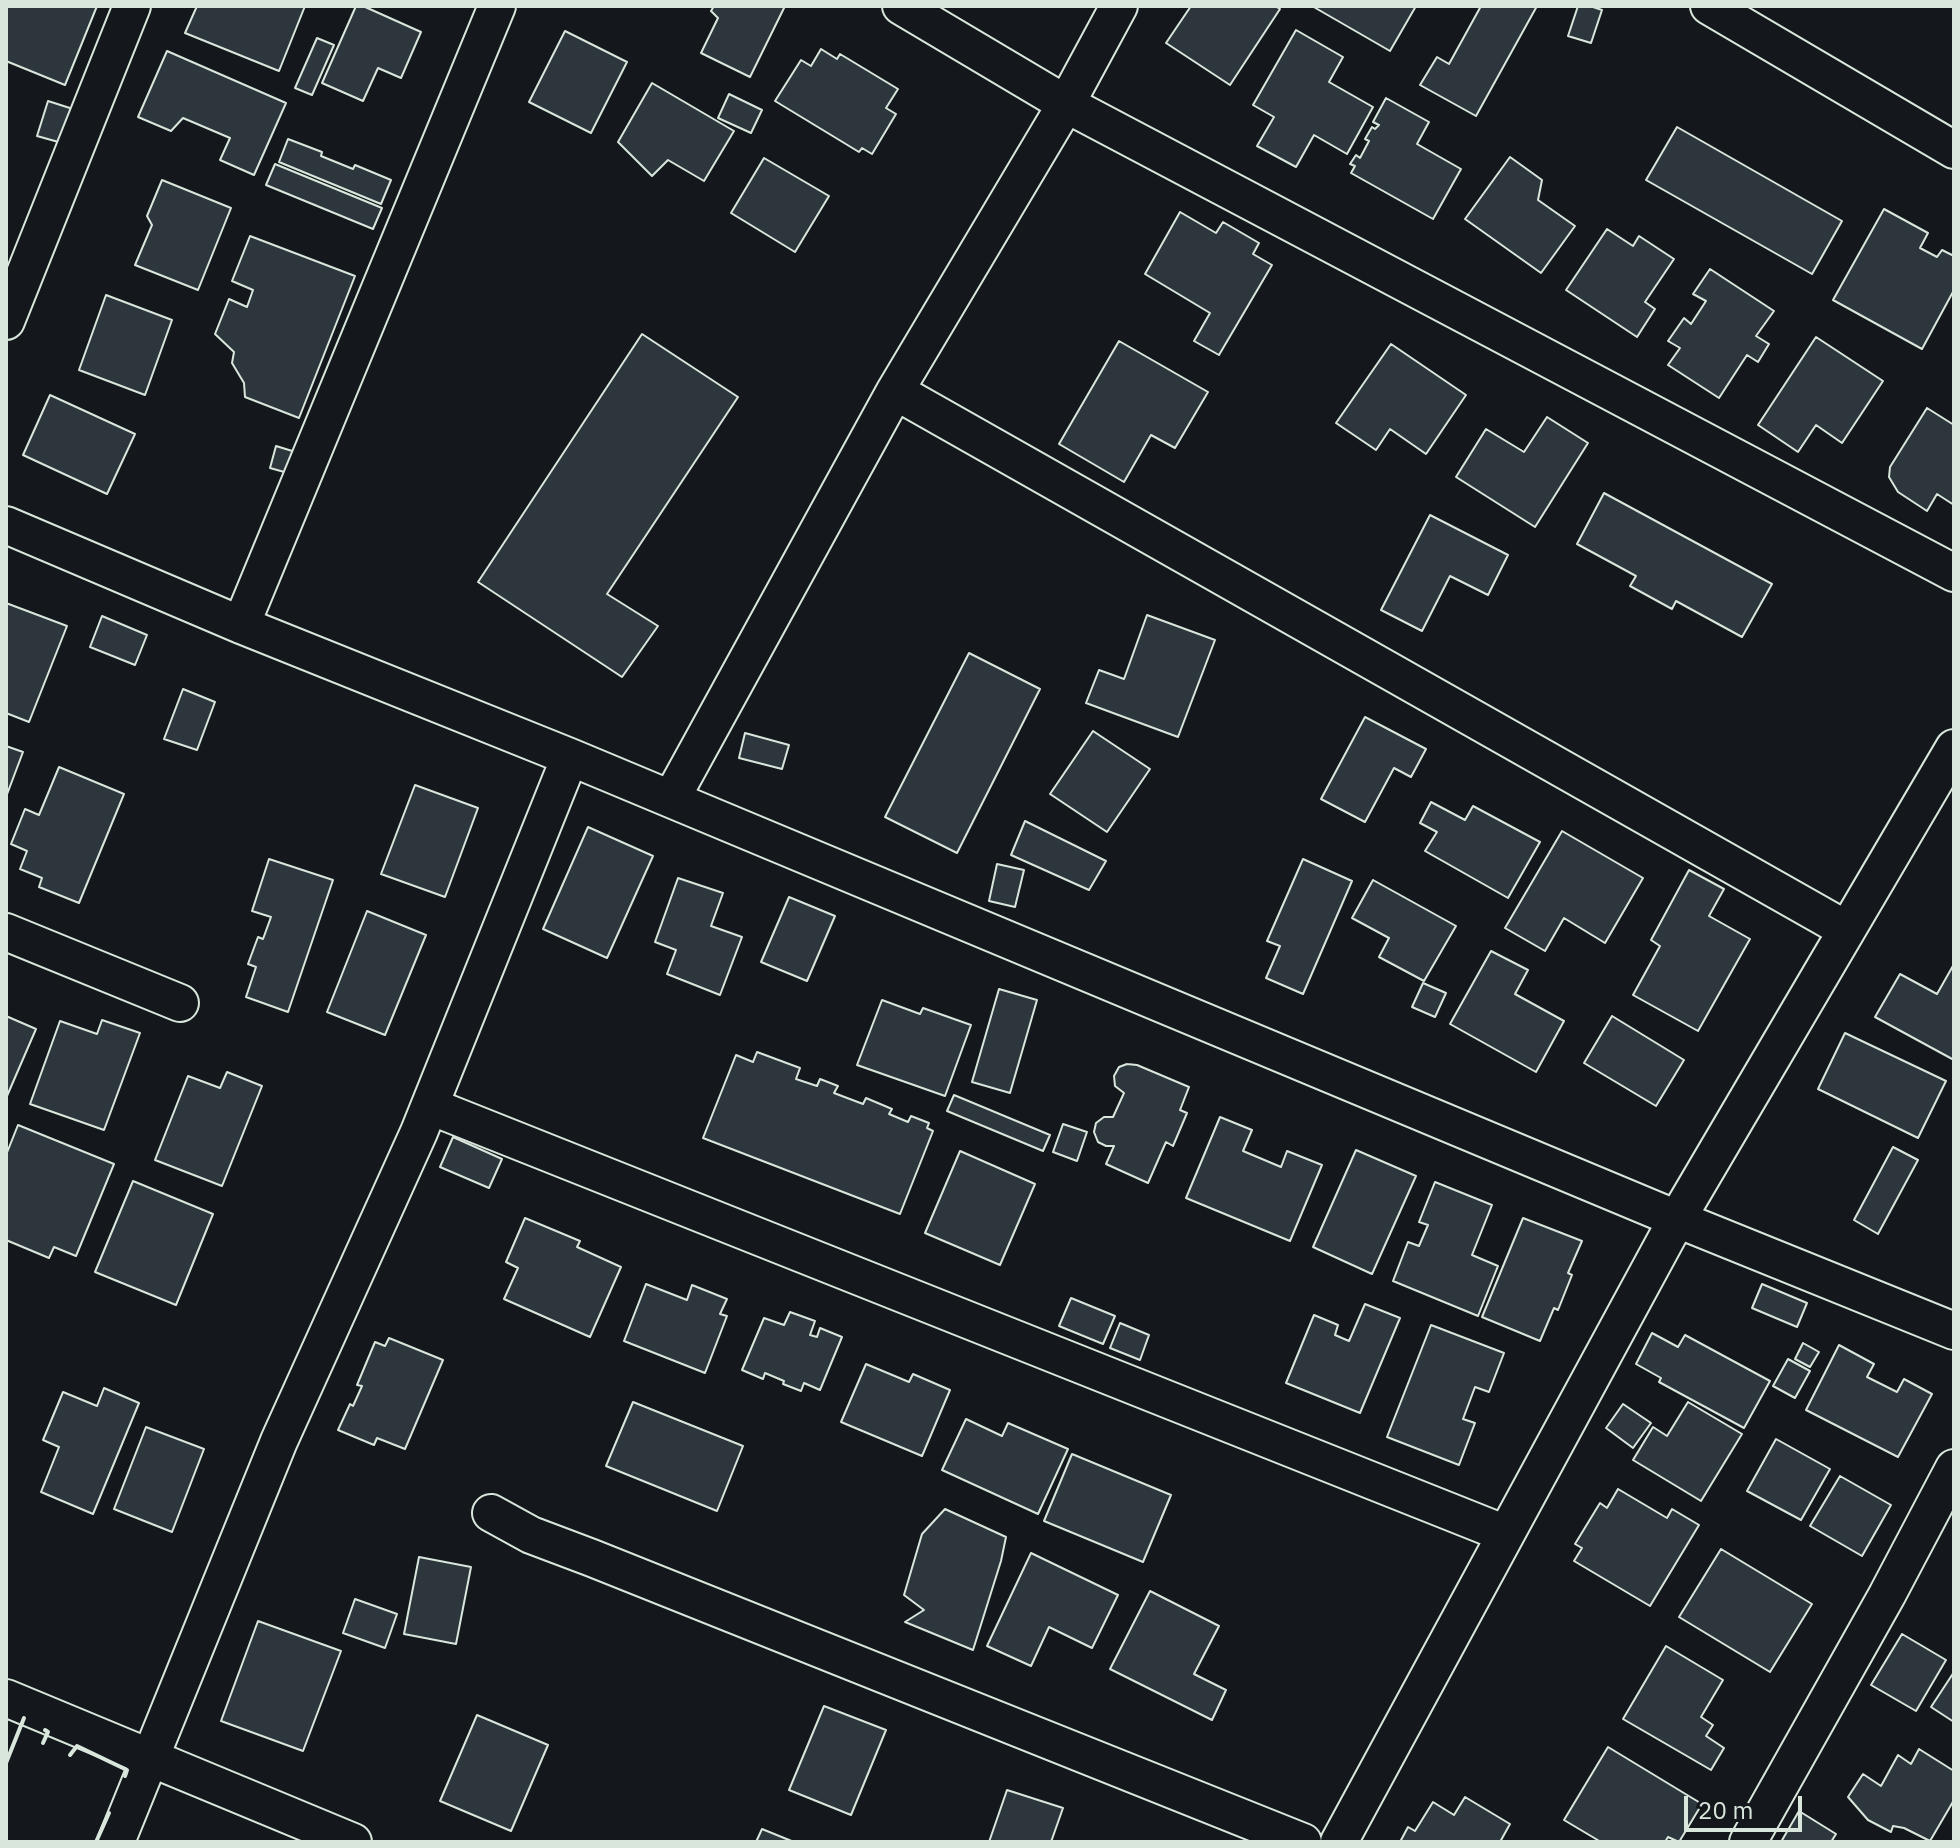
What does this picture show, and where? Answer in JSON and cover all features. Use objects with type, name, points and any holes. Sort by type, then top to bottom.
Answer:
[{"type":"street","points":[[6,321],[132,6]]},
{"type":"street","points":[[241,625],[497,6]]},
{"type":"street","points":[[901,6],[1066,104],[1954,573]]},
{"type":"street","points":[[671,799],[895,391],[1066,104],[1119,6]]},
{"type":"street","points":[[1709,6],[1954,150]]},
{"type":"street","points":[[895,391],[1847,930]]},
{"type":"street","points":[[6,525],[241,625],[570,757],[1677,1219],[1954,1331]]},
{"type":"street","points":[[1339,1842],[1677,1219],[1954,748]]},
{"type":"street","points":[[116,1842],[279,1441],[430,1106],[570,757]]},
{"type":"street","points":[[6,932],[180,1003]]},
{"type":"street","points":[[430,1106],[1506,1534]]},
{"type":"street","points":[[1748,1842],[1887,1595],[1954,1468]]},
{"type":"street","points":[[491,1513],[531,1535],[1303,1842]]},
{"type":"street","points":[[6,1698],[353,1842]]},
{"type":"building","points":[[6,6],[97,6],[65,85],[6,61]]},
{"type":"building","points":[[197,6],[305,6],[279,71],[185,33]]},
{"type":"building","points":[[356,6],[363,6],[421,32],[401,78],[378,68],[363,101],[322,83]]},
{"type":"building","points":[[714,6],[785,6],[750,77],[701,53],[718,18],[711,11]]},
{"type":"building","points":[[1191,6],[1275,6],[1280,9],[1230,85],[1166,43]]},
{"type":"building","points":[[1312,6],[1416,6],[1390,51]]},
{"type":"building","points":[[1481,6],[1537,6],[1476,116],[1420,85],[1437,57],[1449,64]]},
{"type":"building","points":[[1578,6],[1602,10],[1591,43],[1568,36]]},
{"type":"building","points":[[1296,30],[1343,57],[1329,82],[1373,107],[1347,154],[1314,135],[1296,167],[1257,146],[1274,117],[1253,105]]},
{"type":"building","points":[[565,31],[627,62],[591,133],[529,102]]},
{"type":"building","points":[[317,38],[334,45],[312,95],[295,88]]},
{"type":"building","points":[[821,49],[837,59],[840,54],[898,89],[886,108],[896,114],[872,154],[862,148],[859,152],[775,101],[801,60],[811,66]]},
{"type":"building","points":[[167,51],[286,103],[254,175],[220,160],[230,138],[183,118],[171,131],[138,117]]},
{"type":"building","points":[[652,83],[734,131],[704,181],[668,160],[652,176],[618,142]]},
{"type":"building","points":[[729,94],[762,110],[751,133],[718,118]]},
{"type":"building","points":[[1386,98],[1429,122],[1417,144],[1461,169],[1433,219],[1351,173],[1355,166],[1350,164],[1356,155],[1360,158],[1369,141],[1365,139],[1372,127],[1375,129],[1379,125],[1373,122]]},
{"type":"building","points":[[48,101],[73,109],[62,143],[37,136]]},
{"type":"building","points":[[1677,127],[1842,221],[1812,274],[1646,180]]},
{"type":"building","points":[[288,139],[322,152],[321,156],[353,169],[355,165],[391,180],[381,204],[279,162]]},
{"type":"building","points":[[1510,157],[1542,180],[1538,200],[1575,226],[1541,273],[1465,219]]},
{"type":"building","points":[[764,158],[829,196],[795,252],[731,213]]},
{"type":"building","points":[[275,164],[382,208],[373,229],[266,185]]},
{"type":"building","points":[[162,180],[231,208],[198,290],[135,265],[152,225],[147,216]]},
{"type":"building","points":[[1884,209],[1928,233],[1920,248],[1937,257],[1942,250],[1954,256],[1954,290],[1922,349],[1833,300]]},
{"type":"building","points":[[1180,212],[1216,233],[1223,222],[1259,243],[1253,254],[1272,265],[1219,355],[1194,341],[1210,313],[1145,274]]},
{"type":"building","points":[[1607,229],[1633,246],[1639,236],[1674,259],[1645,302],[1655,309],[1637,337],[1566,290]]},
{"type":"building","points":[[250,236],[355,276],[299,418],[245,397],[244,383],[232,363],[234,352],[215,334],[229,299],[247,307],[253,290],[232,281]]},
{"type":"building","points":[[1710,269],[1774,311],[1756,336],[1769,344],[1758,362],[1747,355],[1719,398],[1668,365],[1680,348],[1668,341],[1684,318],[1691,324],[1706,301],[1693,294]]},
{"type":"building","points":[[106,295],[172,320],[145,395],[79,370]]},
{"type":"building","points":[[642,334],[738,397],[607,594],[658,626],[622,677],[478,582]]},
{"type":"building","points":[[1816,337],[1883,381],[1842,443],[1816,425],[1798,452],[1758,425]]},
{"type":"building","points":[[1119,341],[1208,392],[1175,448],[1151,435],[1124,482],[1059,444]]},
{"type":"building","points":[[1391,344],[1466,395],[1426,454],[1390,429],[1376,450],[1336,423]]},
{"type":"building","points":[[50,395],[135,434],[107,494],[23,455]]},
{"type":"building","points":[[1927,408],[1954,425],[1954,505],[1937,494],[1927,511],[1898,492],[1889,477],[1890,467]]},
{"type":"building","points":[[1547,417],[1588,443],[1535,527],[1456,477],[1486,429],[1524,452]]},
{"type":"building","points":[[276,446],[302,454],[295,475],[270,468]]},
{"type":"building","points":[[1604,493],[1772,584],[1742,637],[1676,601],[1672,609],[1630,586],[1636,576],[1577,544]]},
{"type":"building","points":[[1430,515],[1508,555],[1488,595],[1450,576],[1422,631],[1381,610]]},
{"type":"building","points":[[6,603],[67,626],[29,722],[6,713]]},
{"type":"building","points":[[1147,615],[1215,640],[1178,737],[1086,703],[1099,670],[1124,679]]},
{"type":"building","points":[[102,616],[147,635],[135,665],[90,647]]},
{"type":"building","points":[[969,653],[1040,689],[957,853],[885,817]]},
{"type":"building","points":[[183,689],[215,702],[197,750],[164,739]]},
{"type":"building","points":[[1365,717],[1426,749],[1411,777],[1394,768],[1365,822],[1321,799]]},
{"type":"building","points":[[1093,731],[1150,769],[1107,832],[1050,794]]},
{"type":"building","points":[[745,733],[789,745],[782,769],[739,758]]},
{"type":"building","points":[[6,746],[23,752],[6,797]]},
{"type":"building","points":[[59,767],[124,794],[79,903],[39,887],[42,878],[20,869],[27,851],[11,844],[25,809],[39,815]]},
{"type":"building","points":[[415,785],[478,808],[445,897],[381,874]]},
{"type":"building","points":[[1431,802],[1465,820],[1473,806],[1540,842],[1508,898],[1425,851],[1437,832],[1420,823]]},
{"type":"building","points":[[1025,821],[1106,861],[1089,890],[1011,855]]},
{"type":"building","points":[[588,827],[653,856],[607,958],[543,929]]},
{"type":"building","points":[[1562,831],[1643,878],[1605,943],[1564,918],[1545,951],[1505,928]]},
{"type":"building","points":[[269,859],[333,880],[288,1012],[246,997],[256,967],[248,964],[258,937],[263,939],[271,917],[252,911]]},
{"type":"building","points":[[1303,859],[1352,881],[1303,994],[1266,978],[1280,946],[1267,941]]},
{"type":"building","points":[[997,864],[1024,870],[1015,907],[989,901]]},
{"type":"building","points":[[1689,870],[1724,889],[1709,916],[1750,939],[1698,1031],[1633,995],[1660,946],[1651,940]]},
{"type":"building","points":[[678,878],[723,893],[711,926],[742,937],[720,995],[667,974],[676,950],[655,942]]},
{"type":"building","points":[[1373,880],[1456,926],[1424,981],[1379,957],[1389,938],[1352,918]]},
{"type":"building","points":[[789,897],[835,916],[807,981],[761,962]]},
{"type":"building","points":[[367,911],[426,935],[385,1035],[327,1012]]},
{"type":"building","points":[[1491,951],[1528,970],[1515,994],[1564,1021],[1536,1072],[1450,1024]]},
{"type":"building","points":[[1954,964],[1954,1060],[1875,1017],[1900,974],[1937,994]]},
{"type":"building","points":[[1423,983],[1446,993],[1435,1017],[1412,1007]]},
{"type":"building","points":[[999,989],[1037,1000],[1010,1093],[972,1082]]},
{"type":"building","points":[[882,1000],[920,1014],[923,1008],[971,1025],[945,1096],[857,1065]]},
{"type":"building","points":[[6,1016],[36,1029],[7,1096],[6,1096]]},
{"type":"building","points":[[1612,1016],[1684,1060],[1656,1106],[1584,1063]]},
{"type":"building","points":[[102,1020],[140,1033],[104,1130],[30,1104],[60,1021],[97,1034]]},
{"type":"building","points":[[1845,1033],[1946,1081],[1918,1138],[1818,1089]]},
{"type":"building","points":[[757,1052],[800,1068],[796,1079],[817,1086],[820,1079],[838,1086],[834,1093],[863,1104],[866,1098],[892,1109],[889,1114],[908,1122],[911,1116],[929,1123],[927,1128],[933,1131],[900,1214],[703,1138],[736,1055],[753,1062]]},
{"type":"building","points":[[1137,1065],[1189,1087],[1180,1110],[1187,1113],[1173,1146],[1166,1142],[1148,1183],[1106,1164],[1114,1146],[1098,1142],[1094,1132],[1096,1123],[1104,1117],[1113,1117],[1124,1093],[1115,1086],[1114,1076],[1119,1067]]},
{"type":"building","points":[[227,1072],[262,1086],[222,1186],[155,1160],[188,1076],[220,1088]]},
{"type":"building","points":[[954,1095],[1050,1135],[1043,1151],[947,1111]]},
{"type":"building","points":[[1220,1117],[1252,1130],[1243,1151],[1281,1167],[1287,1151],[1322,1165],[1290,1241],[1186,1198]]},
{"type":"building","points":[[1063,1124],[1087,1132],[1077,1161],[1053,1152]]},
{"type":"building","points":[[18,1125],[114,1164],[76,1256],[54,1247],[49,1258],[6,1240],[6,1155]]},
{"type":"building","points":[[453,1137],[502,1159],[489,1188],[440,1167]]},
{"type":"building","points":[[1893,1147],[1918,1160],[1878,1234],[1854,1220]]},
{"type":"building","points":[[1356,1150],[1416,1176],[1372,1274],[1313,1247]]},
{"type":"building","points":[[960,1151],[1035,1184],[1000,1265],[925,1233]]},
{"type":"building","points":[[133,1181],[213,1214],[176,1305],[95,1272]]},
{"type":"building","points":[[1435,1182],[1492,1205],[1472,1255],[1498,1266],[1478,1316],[1393,1281],[1408,1242],[1419,1246],[1428,1225],[1419,1222]]},
{"type":"building","points":[[525,1218],[580,1241],[577,1247],[621,1267],[590,1337],[504,1299],[518,1268],[506,1262]]},
{"type":"building","points":[[1523,1218],[1582,1241],[1568,1273],[1572,1275],[1558,1310],[1554,1308],[1540,1341],[1482,1317]]},
{"type":"building","points":[[646,1284],[687,1300],[692,1285],[727,1299],[720,1314],[727,1316],[705,1373],[624,1341]]},
{"type":"building","points":[[1762,1284],[1807,1303],[1797,1327],[1752,1308]]},
{"type":"building","points":[[1071,1298],[1115,1316],[1103,1344],[1059,1326]]},
{"type":"building","points":[[1365,1304],[1400,1318],[1360,1413],[1286,1383],[1314,1315],[1338,1325],[1335,1335],[1349,1341]]},
{"type":"building","points":[[790,1312],[815,1321],[810,1335],[817,1337],[820,1328],[842,1337],[820,1390],[804,1383],[801,1391],[765,1373],[763,1379],[742,1370],[764,1318],[784,1325]]},
{"type":"building","points":[[1120,1323],[1149,1335],[1140,1360],[1110,1348]]},
{"type":"building","points":[[1431,1325],[1504,1353],[1489,1392],[1475,1387],[1463,1419],[1475,1423],[1459,1465],[1387,1437]]},
{"type":"building","points":[[1652,1333],[1678,1347],[1685,1335],[1770,1381],[1744,1428],[1659,1382],[1661,1378],[1636,1364]]},
{"type":"building","points":[[389,1338],[443,1360],[405,1449],[377,1438],[374,1445],[338,1430],[362,1386],[357,1385],[375,1342],[385,1346]]},
{"type":"building","points":[[1803,1343],[1819,1352],[1810,1367],[1795,1359]]},
{"type":"building","points":[[1839,1345],[1874,1364],[1867,1377],[1897,1392],[1904,1379],[1932,1394],[1898,1457],[1806,1410]]},
{"type":"building","points":[[1788,1359],[1810,1371],[1795,1398],[1773,1386]]},
{"type":"building","points":[[866,1364],[909,1382],[913,1374],[950,1390],[922,1456],[841,1422]]},
{"type":"building","points":[[104,1388],[139,1403],[93,1514],[41,1492],[59,1447],[43,1440],[63,1392],[97,1406]]},
{"type":"building","points":[[633,1402],[743,1446],[717,1511],[606,1466]]},
{"type":"building","points":[[1688,1402],[1742,1434],[1701,1501],[1633,1460],[1653,1427],[1667,1436]]},
{"type":"building","points":[[1623,1404],[1651,1423],[1633,1448],[1606,1428]]},
{"type":"building","points":[[966,1419],[1002,1436],[1008,1423],[1068,1449],[1038,1514],[942,1470]]},
{"type":"building","points":[[146,1427],[204,1449],[172,1532],[114,1509]]},
{"type":"building","points":[[1776,1439],[1830,1469],[1801,1520],[1747,1491]]},
{"type":"building","points":[[1072,1454],[1171,1495],[1143,1562],[1044,1521]]},
{"type":"building","points":[[1840,1476],[1891,1505],[1862,1556],[1810,1526]]},
{"type":"building","points":[[1618,1489],[1667,1518],[1672,1509],[1699,1525],[1650,1606],[1574,1561],[1582,1548],[1575,1544],[1600,1503],[1607,1508]]},
{"type":"building","points":[[945,1509],[1006,1537],[973,1650],[905,1622],[924,1610],[904,1595],[922,1534]]},
{"type":"building","points":[[1721,1549],[1812,1604],[1770,1672],[1679,1617]]},
{"type":"building","points":[[1031,1553],[1118,1595],[1092,1648],[1049,1627],[1031,1666],[987,1646]]},
{"type":"building","points":[[419,1557],[471,1567],[456,1644],[404,1634]]},
{"type":"building","points":[[1150,1591],[1219,1626],[1194,1674],[1226,1690],[1212,1720],[1110,1669]]},
{"type":"building","points":[[355,1599],[397,1614],[385,1648],[343,1633]]},
{"type":"building","points":[[258,1621],[341,1651],[303,1751],[221,1721]]},
{"type":"building","points":[[1902,1634],[1946,1660],[1916,1711],[1871,1685]]},
{"type":"building","points":[[1666,1646],[1723,1680],[1701,1717],[1713,1725],[1706,1736],[1724,1748],[1711,1770],[1623,1719]]},
{"type":"building","points":[[1954,1672],[1954,1722],[1931,1707]]},
{"type":"building","points":[[824,1706],[886,1730],[851,1815],[789,1790]]},
{"type":"building","points":[[477,1715],[548,1745],[511,1831],[440,1801]]},
{"type":"building","points":[[1608,1747],[1702,1804],[1679,1842],[1668,1837],[1665,1842],[1601,1842],[1564,1820]]},
{"type":"building","points":[[1919,1749],[1954,1771],[1954,1800],[1930,1841],[1904,1828],[1893,1826],[1891,1832],[1868,1820],[1848,1797],[1863,1774],[1881,1786],[1898,1755],[1911,1764]]},
{"type":"building","points":[[1007,1790],[1063,1808],[1051,1842],[989,1842]]},
{"type":"building","points":[[1465,1797],[1510,1824],[1500,1842],[1400,1842],[1408,1827],[1415,1831],[1433,1802],[1454,1815]]},
{"type":"building","points":[[1799,1811],[1836,1834],[1831,1842],[1781,1842]]},
{"type":"building","points":[[762,1829],[794,1842],[756,1842]]},
{"type":"wall","points":[[6,1763],[24,1718]]},
{"type":"wall","points":[[43,1743],[48,1732],[45,1730]]},
{"type":"wall","points":[[70,1755],[77,1746],[127,1770],[125,1776]]},
{"type":"wall","points":[[96,1842],[109,1813]]}]
